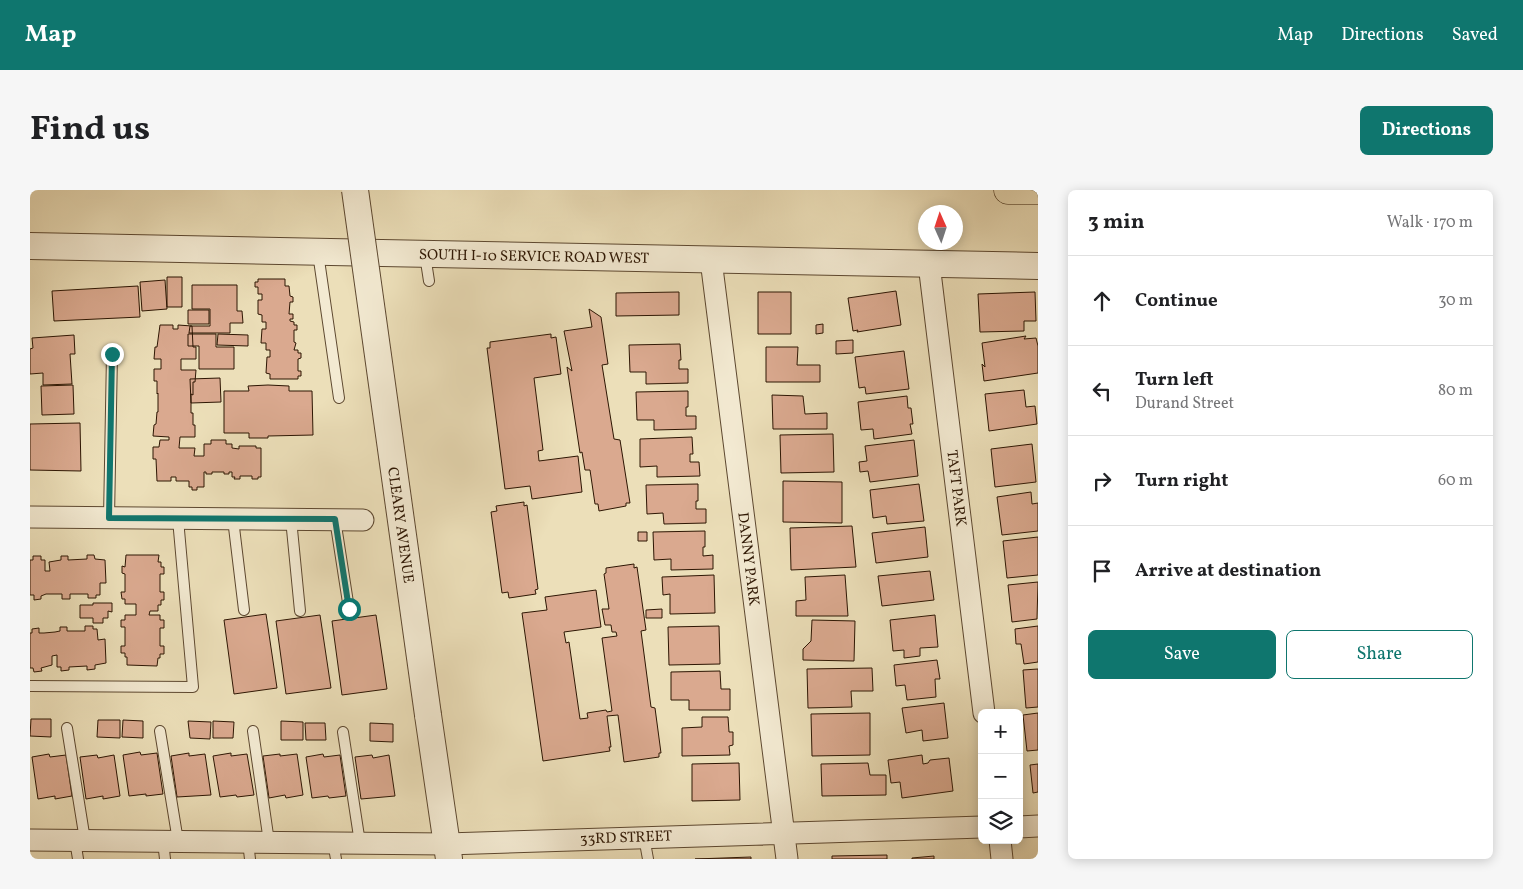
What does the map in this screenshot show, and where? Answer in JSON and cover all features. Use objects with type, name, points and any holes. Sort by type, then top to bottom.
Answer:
[{"type":"highway","points":[[1008,190],[1038,190]]},
{"type":"street","name":"CLEARY AVENUE","points":[[355,190],[448,851]]},
{"type":"street","name":"SOUTH I-10 SERVICE ROAD WEST","points":[[30,246],[1038,266]]},
{"type":"street","name":"DANNY PARK","points":[[711,260],[787,859]]},
{"type":"street","name":"TAFT PARK","points":[[929,264],[984,709]]},
{"type":"street","points":[[30,517],[363,520]]},
{"type":"street","points":[[1023,826],[1038,826]]},
{"type":"street","name":"33RD STREET","points":[[30,840],[79,846],[249,850],[269,842],[335,851],[360,843],[448,851],[644,837],[978,827]]},
{"type":"street","points":[[1000,844],[1002,859]]},
{"type":"lane","points":[[318,252],[339,398]]},
{"type":"lane","points":[[425,254],[429,281]]},
{"type":"lane","points":[[109,518],[112,354]]},
{"type":"lane","points":[[30,686],[193,686],[178,518]]},
{"type":"lane","points":[[233,519],[244,610]]},
{"type":"lane","points":[[291,519],[300,611]]},
{"type":"lane","points":[[335,519],[349,609]]},
{"type":"lane","points":[[67,728],[79,846]]},
{"type":"lane","points":[[160,731],[169,847]]},
{"type":"lane","points":[[253,731],[269,842]]},
{"type":"lane","points":[[343,732],[360,843]]},
{"type":"lane","points":[[644,837],[648,859]]},
{"type":"building","points":[[167,277],[182,277],[182,307],[167,307]]},
{"type":"building","points":[[258,279],[285,279],[285,286],[289,286],[290,296],[293,297],[293,302],[290,302],[289,314],[293,314],[293,319],[290,319],[290,321],[297,325],[297,330],[294,330],[294,342],[296,343],[294,350],[298,350],[298,353],[301,353],[301,358],[298,359],[298,371],[301,371],[301,376],[298,376],[298,379],[270,379],[270,374],[266,373],[267,357],[270,357],[270,350],[266,350],[266,343],[261,343],[262,329],[266,329],[266,322],[262,322],[262,315],[258,314],[258,300],[262,300],[262,294],[258,294],[258,287],[255,287],[255,282],[258,282]]},
{"type":"building","points":[[165,280],[167,309],[142,311],[140,282]]},
{"type":"building","points":[[192,285],[237,285],[237,311],[242,311],[243,323],[230,323],[230,333],[189,333],[190,326],[210,326],[210,309],[192,309]]},
{"type":"building","points":[[138,286],[140,317],[54,321],[52,291]]},
{"type":"building","points":[[896,291],[901,325],[853,331],[848,298]]},
{"type":"building","points":[[679,292],[679,315],[616,316],[616,293]]},
{"type":"building","points":[[758,292],[791,292],[791,334],[758,334]]},
{"type":"building","points":[[1035,292],[1036,321],[1024,321],[1024,331],[980,332],[978,294]]},
{"type":"building","points":[[589,309],[601,317],[608,364],[602,365],[614,439],[620,440],[630,503],[626,503],[626,506],[599,511],[598,504],[595,504],[590,470],[585,470],[582,452],[580,453],[567,367],[572,371],[564,331],[592,327]]},
{"type":"building","points":[[188,310],[209,310],[209,324],[188,324]]},
{"type":"building","points":[[823,324],[823,333],[816,334],[816,325]]},
{"type":"building","points":[[160,325],[173,325],[173,329],[178,329],[178,325],[192,326],[193,347],[196,347],[196,359],[181,359],[181,370],[196,370],[195,382],[193,382],[193,395],[191,394],[191,413],[193,413],[193,425],[195,425],[195,437],[180,437],[179,448],[195,448],[194,456],[204,456],[204,444],[211,444],[211,440],[226,440],[226,444],[232,444],[232,448],[239,449],[239,446],[256,446],[256,448],[261,448],[261,477],[258,477],[258,479],[252,479],[252,476],[240,476],[240,479],[234,479],[235,477],[232,477],[232,472],[229,472],[229,474],[212,472],[212,474],[206,474],[204,472],[204,487],[197,487],[197,490],[192,490],[192,487],[189,487],[189,481],[176,481],[176,477],[171,477],[171,481],[157,481],[156,459],[153,459],[153,447],[159,447],[160,440],[169,440],[169,437],[153,436],[158,412],[157,381],[154,381],[154,369],[161,369],[161,359],[154,359]]},
{"type":"building","points":[[188,334],[216,334],[216,347],[234,347],[234,369],[199,369],[199,346],[188,346]]},
{"type":"building","points":[[218,334],[248,335],[248,346],[217,345]]},
{"type":"building","points":[[551,334],[551,338],[556,337],[561,374],[534,378],[543,450],[538,451],[539,461],[578,456],[582,492],[532,499],[530,486],[505,489],[487,348],[490,348],[490,342]]},
{"type":"building","points":[[74,335],[75,354],[70,354],[72,384],[43,385],[43,373],[30,374],[30,349],[33,348],[32,338]]},
{"type":"building","points":[[1026,336],[1024,339],[1036,338],[1038,346],[1038,373],[984,381],[982,364],[985,367],[982,343]]},
{"type":"building","points":[[853,340],[853,353],[836,354],[836,341]]},
{"type":"building","points":[[680,344],[681,360],[679,360],[679,369],[688,369],[688,383],[646,384],[646,372],[630,372],[629,345]]},
{"type":"building","points":[[766,347],[798,347],[797,365],[820,365],[820,382],[766,382]]},
{"type":"building","points":[[904,351],[909,389],[866,394],[865,387],[859,388],[855,357]]},
{"type":"building","points":[[220,378],[221,402],[191,403],[190,379]]},
{"type":"building","points":[[73,385],[74,414],[42,415],[41,386]]},
{"type":"building","points":[[248,386],[289,386],[289,391],[312,391],[313,435],[249,438],[249,433],[224,433],[224,391],[249,391]]},
{"type":"building","points":[[1024,390],[1026,407],[1035,406],[1037,424],[989,431],[985,394]]},
{"type":"building","points":[[688,391],[686,416],[696,416],[696,429],[654,430],[654,420],[637,420],[636,392]]},
{"type":"building","points":[[772,395],[803,396],[805,414],[827,413],[827,429],[773,429]]},
{"type":"building","points":[[907,396],[908,408],[911,408],[913,424],[910,424],[912,434],[874,439],[873,429],[861,430],[858,402]]},
{"type":"building","points":[[80,423],[81,471],[30,470],[30,424]]},
{"type":"building","points":[[833,434],[834,472],[781,473],[780,435]]},
{"type":"building","points":[[692,437],[693,454],[690,454],[690,462],[699,462],[700,476],[657,477],[657,466],[640,467],[640,439]]},
{"type":"building","points":[[914,440],[918,476],[870,482],[868,471],[860,472],[859,462],[867,461],[865,446]]},
{"type":"building","points":[[1032,444],[1036,482],[995,487],[991,449]]},
{"type":"building","points":[[783,481],[842,482],[842,523],[783,522]]},
{"type":"building","points":[[698,484],[696,509],[706,509],[706,523],[664,524],[663,513],[647,514],[646,485]]},
{"type":"building","points":[[919,484],[924,521],[887,524],[886,516],[873,518],[870,490]]},
{"type":"building","points":[[1031,492],[1032,504],[1038,503],[1038,531],[1002,535],[997,497]]},
{"type":"building","points":[[524,502],[524,506],[527,505],[538,589],[535,590],[536,594],[509,598],[508,592],[502,593],[491,512],[497,511],[496,506]]},
{"type":"building","points":[[852,526],[856,567],[791,570],[790,528]]},
{"type":"building","points":[[925,527],[928,557],[876,563],[872,533]]},
{"type":"building","points":[[705,531],[703,556],[713,555],[713,569],[671,570],[671,559],[654,560],[653,532]]},
{"type":"building","points":[[638,532],[647,532],[647,541],[638,541]]},
{"type":"building","points":[[1038,537],[1038,575],[1007,578],[1003,541]]},
{"type":"building","points":[[87,555],[94,555],[95,559],[105,560],[106,583],[100,583],[100,595],[96,595],[96,598],[88,598],[88,594],[70,594],[70,599],[62,599],[62,594],[46,594],[41,596],[41,599],[34,600],[34,595],[30,595],[30,560],[33,560],[33,556],[41,556],[41,560],[45,560],[45,571],[50,571],[49,562],[61,560],[61,556],[68,556],[68,560],[87,559]]},
{"type":"building","points":[[126,555],[159,555],[158,562],[161,562],[161,567],[164,567],[164,574],[160,574],[160,592],[164,592],[164,600],[161,600],[161,605],[158,605],[158,611],[150,611],[149,615],[160,615],[160,620],[164,620],[164,628],[160,628],[160,646],[164,646],[164,654],[160,654],[157,666],[127,665],[125,653],[121,653],[121,646],[125,646],[125,627],[121,627],[121,620],[125,620],[125,615],[136,615],[136,604],[125,604],[125,599],[122,599],[121,592],[125,592],[125,574],[122,573],[122,566],[125,567]]},
{"type":"building","points":[[634,564],[634,568],[637,567],[646,630],[641,631],[651,707],[655,708],[661,753],[659,753],[659,757],[624,762],[618,715],[607,716],[610,751],[543,761],[522,613],[547,610],[545,597],[596,590],[601,627],[564,632],[566,643],[569,642],[580,719],[588,718],[587,713],[612,711],[602,638],[617,636],[616,632],[612,632],[611,625],[605,625],[602,609],[609,609],[604,574],[606,573],[606,568]]},
{"type":"building","points":[[930,571],[934,600],[882,606],[878,576]]},
{"type":"building","points":[[714,575],[715,613],[670,614],[670,594],[663,595],[662,577]]},
{"type":"building","points":[[845,575],[848,616],[796,616],[796,601],[806,600],[805,577]]},
{"type":"building","points":[[1038,582],[1037,619],[1012,622],[1008,585]]},
{"type":"building","points":[[93,603],[112,603],[112,612],[108,611],[108,618],[103,618],[103,623],[93,623],[93,618],[80,618],[80,605],[93,605]]},
{"type":"building","points":[[662,609],[662,618],[646,618],[646,610]]},
{"type":"building","points":[[266,614],[277,688],[234,694],[224,620]]},
{"type":"building","points":[[320,615],[331,688],[286,694],[276,621]]},
{"type":"building","points":[[376,615],[387,689],[342,695],[332,621]]},
{"type":"building","points":[[935,615],[938,647],[920,648],[920,656],[904,658],[904,650],[893,651],[890,620]]},
{"type":"building","points":[[812,620],[855,621],[854,661],[803,660],[803,649],[811,641]]},
{"type":"building","points":[[85,626],[93,626],[93,629],[97,629],[98,640],[105,639],[106,663],[95,665],[95,669],[87,670],[87,666],[69,667],[69,670],[61,671],[61,667],[57,667],[57,655],[52,656],[52,665],[41,668],[42,671],[34,672],[33,668],[30,668],[30,633],[32,633],[32,629],[39,628],[39,633],[60,631],[60,627],[67,627],[67,631],[85,631]]},
{"type":"building","points":[[719,626],[720,664],[669,665],[668,627]]},
{"type":"building","points":[[1038,626],[1038,662],[1024,664],[1021,644],[1016,644],[1015,629]]},
{"type":"building","points":[[937,660],[940,679],[935,679],[936,697],[907,700],[905,685],[896,686],[894,665]]},
{"type":"building","points":[[872,668],[873,691],[851,691],[852,707],[808,708],[807,669]]},
{"type":"building","points":[[1038,669],[1038,707],[1026,708],[1023,670]]},
{"type":"building","points":[[720,671],[721,689],[730,689],[730,710],[689,710],[689,700],[671,700],[671,672]]},
{"type":"building","points":[[944,703],[948,738],[923,741],[922,730],[906,733],[902,708]]},
{"type":"building","points":[[870,713],[870,755],[812,756],[811,714]]},
{"type":"building","points":[[1038,713],[1038,750],[1027,751],[1023,715]]},
{"type":"building","points":[[702,717],[728,717],[729,732],[733,732],[733,745],[729,746],[730,755],[682,756],[682,728],[702,727]]},
{"type":"building","points":[[31,719],[51,719],[51,737],[30,736]]},
{"type":"building","points":[[98,720],[120,720],[120,738],[97,737]]},
{"type":"building","points":[[123,720],[143,721],[143,738],[122,737]]},
{"type":"building","points":[[188,721],[211,722],[210,739],[190,738]]},
{"type":"building","points":[[213,721],[234,722],[233,738],[213,738]]},
{"type":"building","points":[[281,721],[303,722],[303,740],[281,740]]},
{"type":"building","points":[[305,723],[325,723],[326,740],[306,740]]},
{"type":"building","points":[[370,723],[393,724],[393,742],[370,741]]},
{"type":"building","points":[[140,752],[141,755],[157,753],[163,794],[129,796],[123,755]]},
{"type":"building","points":[[189,753],[189,756],[205,754],[211,795],[177,797],[171,756]]},
{"type":"building","points":[[231,753],[231,756],[247,754],[254,795],[220,797],[213,756]]},
{"type":"building","points":[[49,754],[50,757],[66,755],[72,796],[38,799],[32,757]]},
{"type":"building","points":[[280,754],[280,756],[297,754],[303,795],[286,798],[285,795],[269,798],[263,756]]},
{"type":"building","points":[[323,754],[324,757],[340,755],[346,796],[312,798],[306,757]]},
{"type":"building","points":[[97,755],[98,758],[114,755],[120,796],[86,799],[80,757]]},
{"type":"building","points":[[372,755],[373,758],[389,755],[395,796],[361,799],[355,757]]},
{"type":"building","points":[[922,755],[923,764],[928,763],[930,760],[949,758],[953,791],[902,798],[900,782],[891,783],[888,760]]},
{"type":"building","points":[[739,763],[740,800],[692,801],[692,764]]},
{"type":"building","points":[[868,763],[870,775],[886,775],[886,795],[822,796],[821,764]]},
{"type":"building","points":[[1038,764],[1038,792],[1033,793],[1030,765]]},
{"type":"building","points":[[887,855],[887,859],[832,859],[832,856]]},
{"type":"building","points":[[934,856],[934,859],[912,859],[912,858]]},
{"type":"building","points":[[751,857],[751,859],[695,859]]},
{"type":"route","points":[[112,354],[109,518],[335,519],[349,609]]}]
